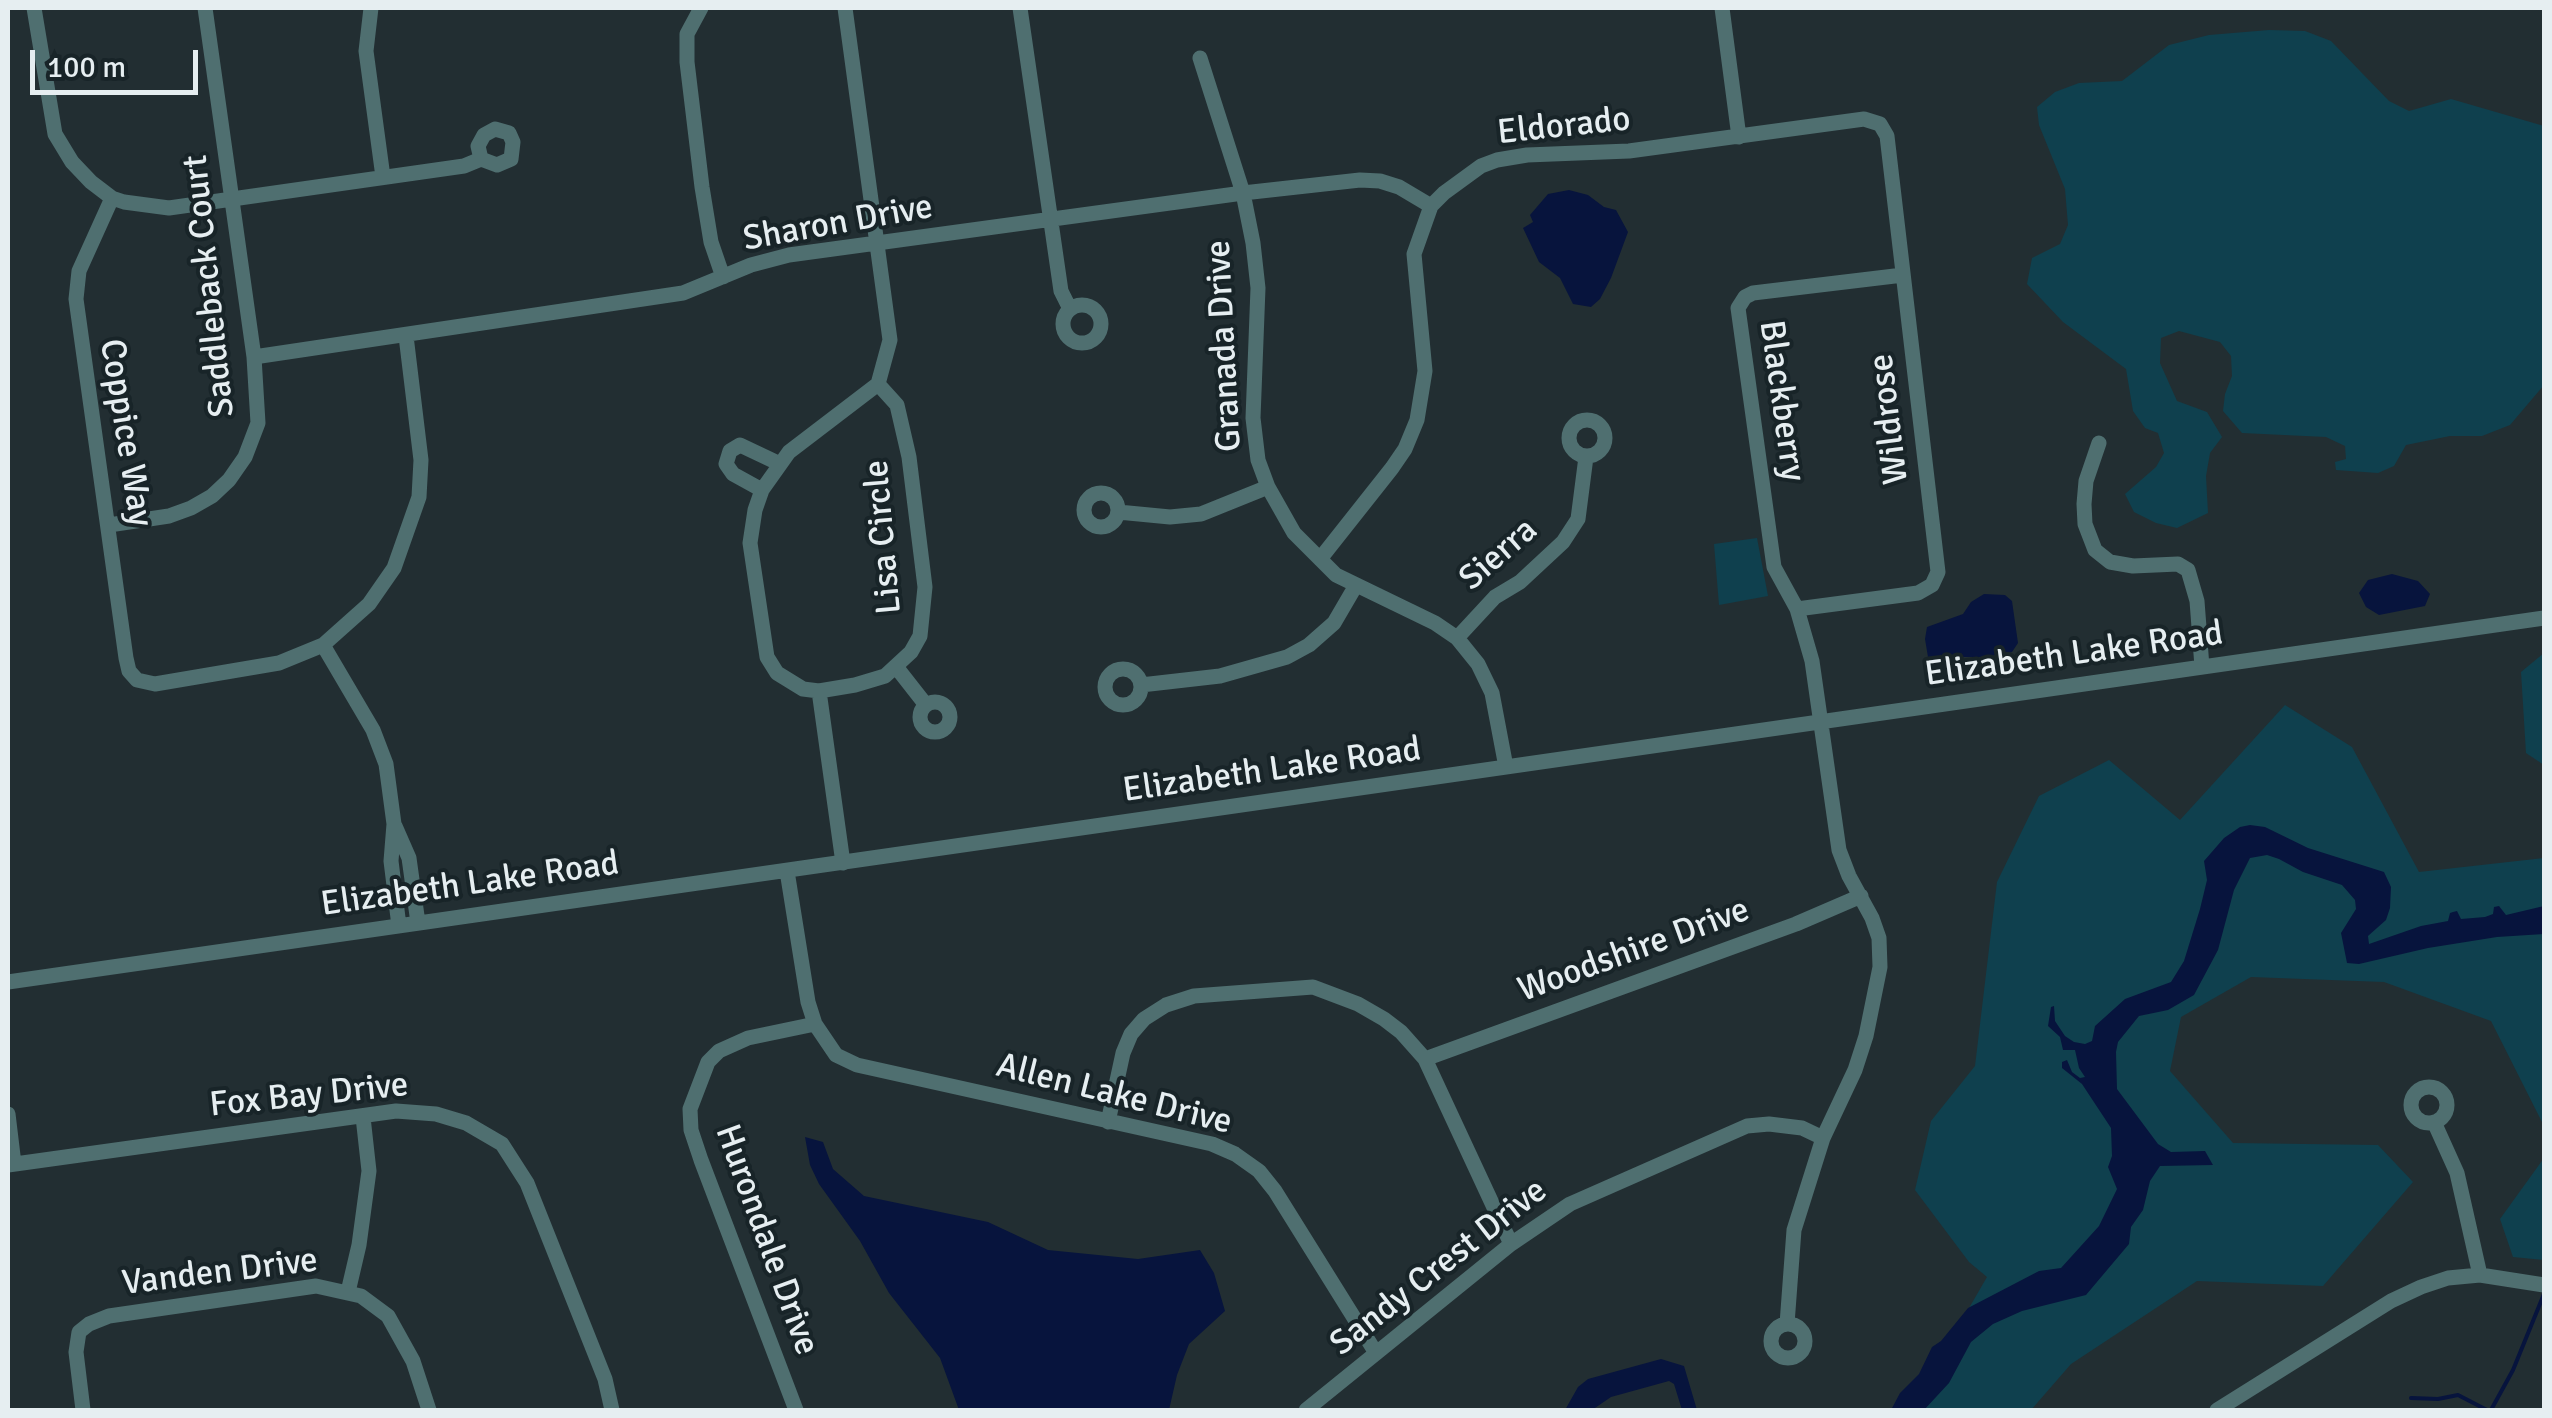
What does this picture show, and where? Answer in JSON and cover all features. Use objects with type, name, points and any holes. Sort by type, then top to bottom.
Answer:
[{"type":"street","points":[[34,8],[55,134],[72,162],[112,198],[170,208],[464,166],[481,159]]},
{"type":"street","name":"Saddleback Court","points":[[109,525],[168,516],[191,508],[229,480],[246,457],[258,423],[254,356],[234,199],[205,8]]},
{"type":"street","points":[[371,8],[366,51],[384,177]]},
{"type":"street","points":[[700,8],[688,34],[689,93],[711,242],[723,277]]},
{"type":"street","points":[[845,8],[890,340],[878,384]]},
{"type":"street","points":[[1020,8],[1061,290],[1070,309]]},
{"type":"street","points":[[1722,8],[1740,136]]},
{"type":"street","name":"Granada Drive","points":[[1200,58],[1243,193],[1258,288],[1254,418],[1258,460],[1268,488],[1294,532],[1320,559],[1355,586],[1435,623],[1457,638],[1478,664],[1492,693],[1506,767]]},
{"type":"street","name":"Eldorado","points":[[1320,559],[1405,449],[1416,420],[1424,370],[1414,254],[1431,206],[1466,175],[1497,160],[1527,155],[1629,151],[1877,120]]},
{"type":"street","name":"Wildrose","points":[[1797,609],[1936,589],[1938,572],[1887,136],[1877,120]]},
{"type":"street","name":"Sharon Drive","points":[[254,356],[683,294],[773,258],[1243,193],[1380,181],[1431,206]]},
{"type":"street","name":"Coppice Way","points":[[112,198],[79,271],[76,299],[129,671],[137,680],[155,684],[239,672],[323,645]]},
{"type":"street","name":"Blackberry","points":[[1797,609],[1774,567],[1738,308],[1752,294],[1903,275]]},
{"type":"street","points":[[399,926],[390,862],[394,824],[382,747],[323,645],[369,604],[394,568],[410,530],[421,460],[406,336]]},
{"type":"street","name":"Lisa Circle","points":[[819,690],[792,686],[766,658],[750,543],[755,510],[778,463],[878,384],[898,405],[902,420],[924,572],[920,636],[897,668]]},
{"type":"street","points":[[2099,443],[2086,481],[2084,504],[2085,524],[2095,550],[2110,562],[2133,566],[2178,564],[2188,570],[2197,601],[2202,667]]},
{"type":"street","points":[[762,490],[733,474],[726,464],[730,451],[740,445],[778,463]]},
{"type":"street","name":"Sierra","points":[[1457,638],[1496,597],[1520,582],[1564,542],[1578,518],[1586,457]]},
{"type":"street","points":[[1118,512],[1170,517],[1201,514],[1268,488]]},
{"type":"street","points":[[1141,686],[1220,676],[1287,657],[1309,645],[1334,623],[1355,586]]},
{"type":"street","points":[[1787,1324],[1794,1230],[1823,1138],[1855,1070],[1880,966],[1879,938],[1839,850],[1812,662],[1797,609]]},
{"type":"street","name":"Elizabeth Lake Road","points":[[8,982],[2544,618]]},
{"type":"street","points":[[843,864],[819,690],[877,679],[897,668],[926,705]]},
{"type":"street","points":[[394,824],[409,858],[418,923]]},
{"type":"street","points":[[787,871],[815,1024]]},
{"type":"street","name":"Woodshire Drive","points":[[1425,1060],[1796,924],[1862,896]]},
{"type":"street","points":[[1108,1122],[1123,1053],[1131,1034],[1144,1019],[1166,1005],[1194,996],[1313,988],[1384,1018],[1425,1060],[1511,1244]]},
{"type":"street","name":"Allen Lake Drive","points":[[815,1024],[836,1054],[857,1065],[1212,1144],[1235,1154],[1259,1171],[1275,1191],[1376,1353]]},
{"type":"street","name":"Hurondale Drive","points":[[796,1410],[701,1160],[691,1130],[690,1109],[708,1062],[719,1051],[748,1038],[815,1024]]},
{"type":"street","name":"Fox Bay Drive","points":[[11,1164],[396,1111],[436,1114],[506,1138],[606,1379],[612,1410]]},
{"type":"street","points":[[8,1114],[11,1164]]},
{"type":"street","points":[[348,1292],[369,1171],[363,1117]]},
{"type":"street","points":[[2434,1122],[2457,1173],[2480,1275]]},
{"type":"street","name":"Sandy Crest Drive","points":[[1306,1410],[1511,1244],[1597,1190],[1747,1126],[1802,1128],[1823,1138]]},
{"type":"street","points":[[2216,1410],[2391,1301],[2448,1278],[2480,1275],[2544,1284]]},
{"type":"street","name":"Vanden Drive","points":[[83,1410],[76,1356],[85,1326],[106,1316],[316,1286],[348,1292],[373,1303],[397,1328],[424,1387],[428,1410]]},
{"type":"shaded area","points":[[2305,31],[2331,41],[2389,101],[2409,111],[2451,99],[2544,126],[2544,385],[2510,425],[2482,436],[2450,436],[2406,445],[2394,466],[2378,473],[2336,470],[2335,462],[2346,459],[2345,446],[2326,437],[2242,433],[2223,411],[2232,376],[2231,356],[2220,342],[2179,331],[2161,338],[2160,363],[2177,401],[2207,412],[2222,437],[2210,453],[2206,476],[2208,513],[2177,528],[2134,512],[2125,494],[2156,467],[2164,453],[2158,433],[2145,428],[2133,411],[2126,369],[2063,322],[2027,284],[2032,258],[2060,244],[2068,225],[2065,189],[2039,125],[2037,107],[2055,92],[2079,83],[2122,81],[2169,45],[2209,35]]},
{"type":"shaded area","points":[[1757,538],[1768,596],[1719,605],[1714,544]]},
{"type":"shaded area","points":[[2544,653],[2544,765],[2526,753],[2521,672]]},
{"type":"shaded area","points":[[2285,705],[2352,747],[2419,872],[2544,858],[2544,1126],[2491,1021],[2384,982],[2251,977],[2181,1017],[2170,1071],[2233,1143],[2378,1145],[2413,1182],[2323,1286],[2197,1281],[2071,1364],[2031,1410],[1910,1410],[1987,1277],[1969,1262],[1915,1190],[1931,1121],[1975,1066],[1997,882],[2039,796],[2109,760],[2180,820]]},
{"type":"shaded area","points":[[2544,1158],[2544,1260],[2513,1257],[2500,1219]]},
{"type":"water","points":[[1569,190],[1616,210],[1628,232],[1611,278],[1591,307],[1573,304],[1560,278],[1539,262],[1523,228],[1533,222],[1530,215],[1548,194]]},
{"type":"water","points":[[2392,574],[2418,581],[2430,594],[2425,606],[2379,615],[2366,607],[2359,593],[2368,580]]},
{"type":"water","points":[[1984,594],[2005,595],[2012,601],[2018,643],[2012,652],[1986,657],[1928,657],[1927,627],[1963,614],[1971,602]]},
{"type":"water","points":[[2250,825],[2265,827],[2308,848],[2384,872],[2391,887],[2390,908],[2386,920],[2368,936],[2369,944],[2448,921],[2453,912],[2457,911],[2461,919],[2485,917],[2499,906],[2506,915],[2544,906],[2544,934],[2497,937],[2359,964],[2347,963],[2341,933],[2356,909],[2355,900],[2342,885],[2267,855],[2250,858],[2234,890],[2218,950],[2194,995],[2168,1010],[2139,1016],[2118,1042],[2116,1052],[2117,1089],[2158,1144],[2171,1152],[2205,1151],[2213,1165],[2160,1166],[2150,1181],[2143,1210],[2131,1227],[2129,1244],[2086,1295],[2022,1311],[1993,1324],[1971,1342],[1949,1383],[1924,1410],[1891,1410],[1900,1393],[1919,1374],[1932,1347],[1968,1308],[2039,1271],[2061,1268],[2099,1226],[2117,1189],[2108,1167],[2112,1156],[2111,1128],[2082,1084],[2062,1068],[2062,1062],[2067,1060],[2072,1072],[2085,1077],[2075,1050],[2063,1050],[2060,1037],[2048,1026],[2051,1007],[2054,1006],[2055,1021],[2065,1036],[2085,1044],[2092,1041],[2095,1026],[2125,999],[2171,982],[2184,961],[2200,909],[2207,880],[2204,861],[2224,838]]},
{"type":"water","points":[[805,1137],[823,1142],[833,1169],[864,1196],[988,1222],[1048,1250],[1138,1259],[1200,1250],[1214,1273],[1225,1311],[1189,1344],[1169,1410],[959,1410],[940,1358],[889,1293],[860,1241],[819,1184],[810,1165]]},
{"type":"water","points":[[1661,1359],[1684,1366],[1697,1410],[1682,1410],[1674,1384],[1669,1381],[1611,1397],[1592,1410],[1565,1410],[1578,1387],[1588,1379]]},
{"type":"waterway","points":[[2491,1410],[2513,1370],[2544,1294]]},
{"type":"waterway","points":[[2411,1398],[2458,1395],[2487,1410]]}]
